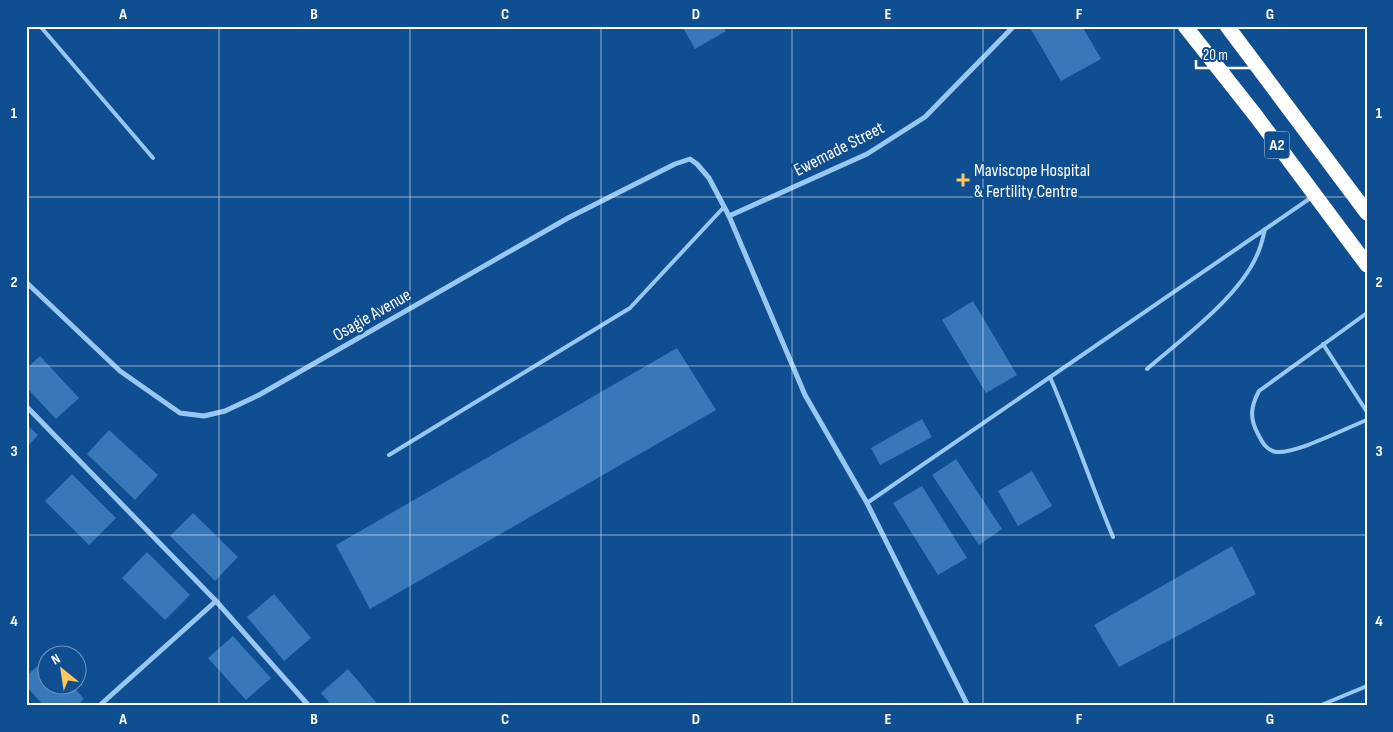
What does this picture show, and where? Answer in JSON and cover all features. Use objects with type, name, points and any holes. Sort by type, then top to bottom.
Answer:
[{"type":"highway","name":"A2","points":[[1185,26],[1367,265]]},
{"type":"highway","name":"A2","points":[[1227,26],[1367,213]]},
{"type":"street","name":"Ewemade Street","points":[[728,216],[867,154],[925,117],[1014,26]]},
{"type":"street","name":"Osagie Avenue","points":[[26,282],[120,371],[180,413],[204,416],[225,411],[259,395],[568,218],[675,164],[690,159],[709,178],[724,207],[805,395],[867,503],[968,706]]},
{"type":"street","points":[[26,406],[216,601],[309,706]]},
{"type":"street","points":[[99,706],[216,601]]},
{"type":"lane","points":[[40,26],[153,158]]},
{"type":"lane","points":[[867,503],[1315,195]]},
{"type":"lane","points":[[389,455],[630,308],[724,207]]},
{"type":"lane","points":[[1147,369],[1211,314],[1246,276],[1258,255],[1265,229]]},
{"type":"lane","points":[[1367,313],[1259,391],[1251,406],[1252,424],[1264,446],[1275,452],[1290,451],[1367,420]]},
{"type":"lane","points":[[1323,344],[1367,412]]},
{"type":"lane","points":[[1050,377],[1073,428],[1083,465],[1113,537]]},
{"type":"lane","points":[[1318,706],[1367,686]]},
{"type":"building","points":[[682,26],[723,26],[726,31],[695,49]]},
{"type":"building","points":[[1029,26],[1082,26],[1101,59],[1061,81]]},
{"type":"building","points":[[973,301],[1017,375],[986,393],[942,320]]},
{"type":"building","points":[[677,348],[716,410],[370,609],[336,545]]},
{"type":"building","points":[[40,356],[79,398],[56,419],[26,387],[26,369]]},
{"type":"building","points":[[922,419],[932,437],[880,465],[871,448]]},
{"type":"building","points":[[26,424],[38,435],[26,448]]},
{"type":"building","points":[[109,430],[158,475],[135,500],[87,454]]},
{"type":"building","points":[[956,459],[1002,529],[979,545],[932,475]]},
{"type":"building","points":[[1032,471],[1052,506],[1018,526],[998,491]]},
{"type":"building","points":[[72,474],[116,518],[89,545],[45,501]]},
{"type":"building","points":[[922,486],[967,558],[938,575],[893,503]]},
{"type":"building","points":[[193,513],[238,557],[215,581],[170,536]]},
{"type":"building","points":[[1232,546],[1256,594],[1119,667],[1094,625]]},
{"type":"building","points":[[147,552],[190,595],[165,620],[122,578]]},
{"type":"building","points":[[274,594],[311,638],[284,661],[247,617]]},
{"type":"building","points":[[233,636],[271,678],[246,700],[208,658]]},
{"type":"building","points":[[38,666],[38,694],[80,694],[84,699],[76,706],[44,706],[26,686],[26,676]]},
{"type":"building","points":[[348,669],[379,706],[332,706],[321,693]]},
{"type":"place","name":"Maviscope Hospital & Fertility Centre","points":[[963,180]]}]
